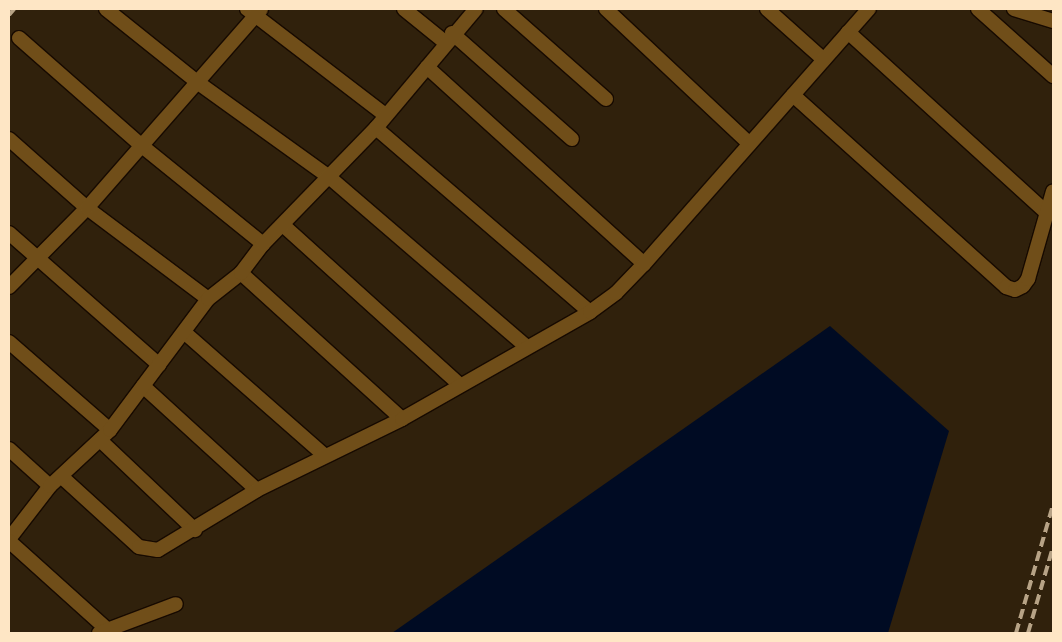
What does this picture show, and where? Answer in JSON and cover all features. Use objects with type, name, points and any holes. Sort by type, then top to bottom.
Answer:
[{"type":"street","points":[[106,9],[197,82],[328,176],[527,348]]},
{"type":"street","points":[[404,9],[449,38],[572,139]]},
{"type":"street","points":[[176,604],[103,632],[9,540],[50,486],[62,477],[105,435],[208,300],[241,273],[263,244],[284,226],[328,176],[376,128],[449,38],[476,9]]},
{"type":"street","points":[[504,9],[606,99]]},
{"type":"street","points":[[606,9],[750,144]]},
{"type":"street","points":[[767,9],[824,60]]},
{"type":"street","points":[[62,477],[146,550],[158,550],[195,530],[257,490],[324,455],[402,419],[590,312],[616,293],[644,264],[869,9]]},
{"type":"street","points":[[978,9],[1053,76]]},
{"type":"street","points":[[1014,9],[1053,21]]},
{"type":"street","points":[[9,287],[87,208],[197,82],[255,11],[385,115]]},
{"type":"street","points":[[848,32],[1047,213]]},
{"type":"street","points":[[19,38],[142,146],[263,244]]},
{"type":"street","points":[[427,66],[644,264]]},
{"type":"street","points":[[793,95],[1006,286],[1016,290],[1023,286],[1028,279],[1053,191]]},
{"type":"street","points":[[376,128],[590,312]]},
{"type":"street","points":[[9,139],[87,208],[208,300]]},
{"type":"street","points":[[284,226],[460,385]]},
{"type":"street","points":[[9,233],[159,365]]},
{"type":"street","points":[[241,273],[402,419]]},
{"type":"street","points":[[184,332],[324,455]]},
{"type":"street","points":[[9,342],[105,435],[195,530]]},
{"type":"street","points":[[143,386],[257,490]]},
{"type":"street","points":[[9,449],[50,486]]},
{"type":"water","points":[[830,326],[949,431],[888,633],[392,633]]},
{"type":"railway","points":[[9,15],[14,9]]},
{"type":"railway","points":[[1016,633],[1053,505]]},
{"type":"railway","points":[[1028,633],[1053,547]]}]
